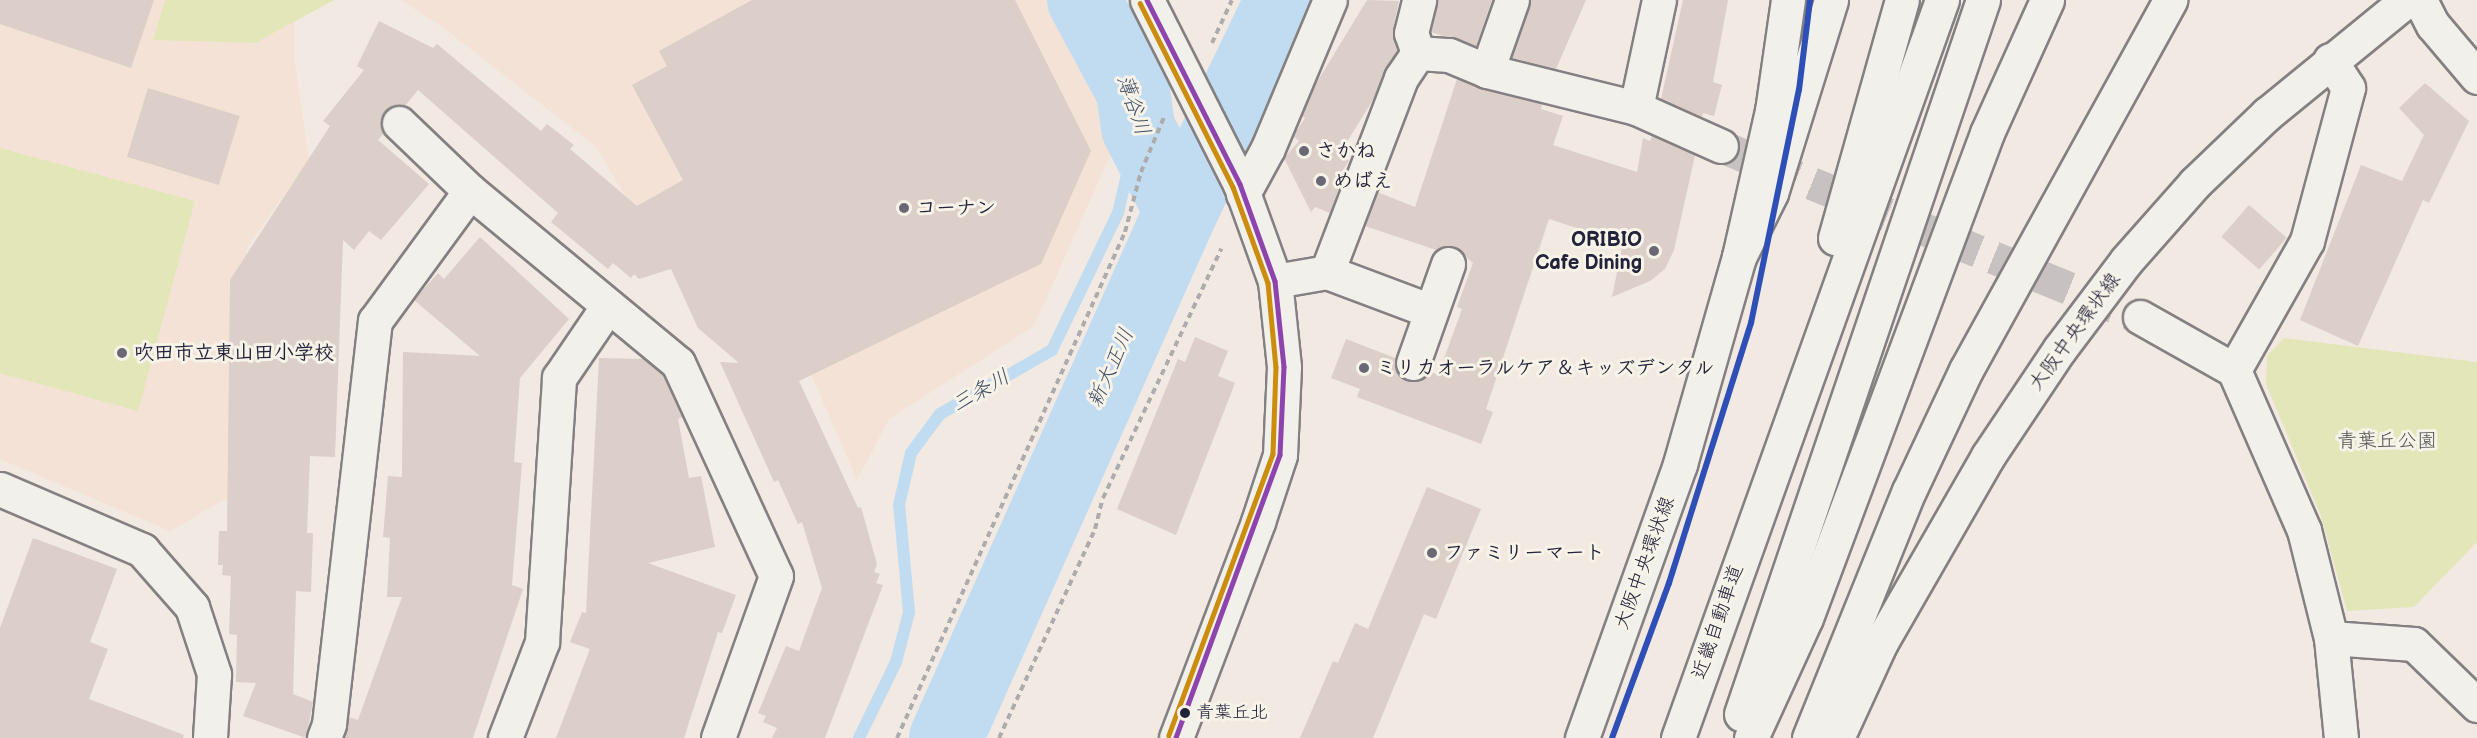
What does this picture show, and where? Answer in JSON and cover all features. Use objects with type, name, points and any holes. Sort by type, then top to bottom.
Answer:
[{"type":"main road","points":[[1147,0],[1242,189],[1275,281],[1284,367],[1280,454],[1258,522],[1176,738]]},
{"type":"main road","points":[[1242,189],[1268,148],[1330,0]]},
{"type":"main road","points":[[1418,53],[1411,33],[1419,0]]},
{"type":"main road","points":[[1486,71],[1512,0]]},
{"type":"main road","points":[[1636,108],[1659,0]]},
{"type":"main road","name":"大阪中央環状線","points":[[1582,738],[1680,464],[1739,257],[1772,111],[1788,0]]},
{"type":"main road","points":[[1739,257],[1771,193],[1831,0]]},
{"type":"main road","points":[[1759,505],[1902,0]]},
{"type":"main road","points":[[1759,505],[1942,0]]},
{"type":"main road","points":[[1733,738],[1983,0]]},
{"type":"main road","points":[[1878,309],[2003,0]]},
{"type":"main road","points":[[1750,738],[1806,618],[1987,133],[2047,0]]},
{"type":"main road","points":[[1809,738],[1905,501],[1966,370],[2169,0]]},
{"type":"main road","name":"大阪中央環状線","points":[[1837,738],[1880,644],[1932,549],[1988,456],[2059,350],[2126,261],[2195,183],[2330,60],[2408,0]]},
{"type":"main road","points":[[2420,0],[2433,25],[2475,72]]},
{"type":"main road","points":[[1418,53],[1449,55],[1486,71],[1636,108],[1721,146]]},
{"type":"main road","points":[[1327,272],[1401,78],[1418,53]]},
{"type":"main road","points":[[2234,370],[2307,241],[2348,88],[2330,60]]},
{"type":"main road","points":[[399,123],[470,191],[678,363],[776,576],[718,738]]},
{"type":"main road","points":[[324,738],[329,724],[375,321],[470,191]]},
{"type":"main road","points":[[1413,363],[1448,264]]},
{"type":"main road","points":[[1275,281],[1327,272],[1431,311]]},
{"type":"main road","points":[[505,738],[542,642],[559,378],[608,306]]},
{"type":"main road","points":[[2140,317],[2234,370],[2304,530],[2331,638],[2340,738]]},
{"type":"main road","points":[[0,489],[142,550],[192,607],[214,674],[210,738]]},
{"type":"main road","name":"近畿自動車道","points":[[1678,738],[1759,505]]},
{"type":"main road","points":[[2331,638],[2414,644],[2477,705]]},
{"type":"path","points":[[1212,44],[1232,0]]},
{"type":"path","points":[[897,738],[1125,232],[1141,172],[1164,116]]},
{"type":"path","points":[[999,738],[1095,529],[1103,498],[1222,248]]},
{"type":"shaded area","name":"吹田市立東山田小学校","points":[[0,0],[294,0],[294,57],[309,160],[247,247],[241,490],[170,531],[0,459]]},
{"type":"shaded area","name":"コーナン","points":[[401,0],[1047,0],[1107,119],[1110,156],[1034,326],[889,419],[857,480],[808,367],[635,212],[595,146],[445,29]]},
{"type":"green space","points":[[165,0],[334,0],[255,43],[153,40]]},
{"type":"green space","points":[[0,148],[195,201],[138,411],[0,373]]},
{"type":"green space","name":"青葉丘公園","points":[[2284,338],[2477,362],[2477,542],[2414,607],[2347,611],[2321,516],[2266,384],[2267,356]]},
{"type":"building","points":[[0,0],[154,0],[131,68],[0,24]]},
{"type":"building","points":[[752,0],[1015,0],[1091,151],[1041,264],[799,381],[858,508],[861,507],[877,564],[874,572],[880,574],[876,583],[883,585],[825,738],[772,738],[777,728],[763,722],[766,716],[758,713],[786,646],[799,651],[822,588],[802,522],[798,524],[778,480],[774,482],[720,362],[739,363],[698,328],[671,269],[639,279],[634,274],[631,278],[613,263],[608,269],[551,222],[558,213],[418,90],[405,106],[394,105],[385,111],[381,119],[384,133],[378,140],[429,184],[381,240],[369,231],[354,250],[343,240],[335,457],[310,456],[307,533],[313,533],[311,592],[296,591],[293,694],[313,702],[306,738],[243,716],[256,683],[236,682],[237,635],[229,634],[231,576],[222,575],[223,565],[218,565],[219,531],[227,531],[230,280],[330,126],[323,121],[364,70],[357,66],[379,21],[433,48],[437,44],[541,131],[547,124],[574,145],[570,149],[637,206],[683,180],[632,85],[667,66],[659,51]]},
{"type":"building","points":[[1367,0],[1399,1],[1393,29],[1397,50],[1371,103],[1340,153],[1349,161],[1338,177],[1342,179],[1330,213],[1315,207],[1311,212],[1284,158],[1299,141],[1293,136],[1305,118],[1302,116],[1314,87]]},
{"type":"building","points":[[1437,0],[1492,0],[1476,46],[1431,32]]},
{"type":"building","points":[[1530,0],[1586,0],[1556,69],[1512,58]]},
{"type":"building","points":[[1683,0],[1728,0],[1713,82],[1722,85],[1714,116],[1703,113],[1702,117],[1661,99]]},
{"type":"building","points":[[1457,79],[1542,104],[1541,109],[1563,116],[1553,145],[1637,172],[1643,138],[1650,141],[1652,136],[1695,155],[1674,250],[1665,269],[1650,281],[1612,297],[1623,243],[1549,219],[1486,409],[1493,412],[1481,444],[1357,397],[1360,389],[1331,378],[1346,339],[1395,358],[1398,375],[1406,380],[1417,381],[1429,371],[1438,375],[1462,309],[1457,307],[1473,263],[1454,246],[1436,250],[1365,226],[1377,192],[1415,207]]},
{"type":"building","points":[[2425,83],[2469,121],[2429,203],[2423,200],[2358,346],[2300,320],[2361,165],[2402,181],[2424,135],[2399,108]]},
{"type":"building","points":[[148,88],[240,116],[219,185],[127,157]]},
{"type":"building","points":[[2249,205],[2287,238],[2259,270],[2221,237]]},
{"type":"building","points":[[480,237],[569,319],[520,378],[514,462],[522,463],[512,585],[523,589],[473,738],[344,738],[349,717],[358,720],[402,597],[387,597],[390,538],[383,537],[388,476],[402,477],[403,352],[480,356],[414,300],[438,273],[444,279]]},
{"type":"building","points":[[1195,337],[1228,351],[1218,376],[1235,383],[1176,535],[1117,509],[1178,359],[1185,362]]},
{"type":"building","points":[[599,358],[644,359],[663,375],[682,417],[678,419],[689,478],[701,476],[715,547],[648,563],[736,595],[722,633],[718,632],[684,738],[556,738],[590,649],[570,642],[582,612],[586,613]]},
{"type":"building","points":[[1427,487],[1481,509],[1436,619],[1424,614],[1373,738],[1300,738],[1333,661],[1338,663],[1355,623],[1368,629]]},
{"type":"building","points":[[33,538],[117,569],[90,642],[108,649],[89,699],[184,735],[183,738],[0,738],[0,628]]},
{"type":"waterway","name":"薄谷川","points":[[1084,0],[1133,91],[1138,128],[1181,211]]},
{"type":"waterway","name":"新大正川","points":[[946,738],[1181,211],[1282,0]]},
{"type":"waterway","name":"三条川","points":[[859,738],[896,662],[909,612],[899,505],[911,453],[940,414],[1052,350],[1118,213],[1138,128]]},
{"type":"tunnel","points":[[1721,146],[2140,317]]},
{"type":"transit line","points":[[1147,0],[1240,184],[1275,281],[1284,367],[1280,455],[1176,738]]},
{"type":"transit line","points":[[1612,738],[1669,583],[1751,323],[1799,90],[1810,0]]},
{"type":"transit line","points":[[1140,3],[1233,187],[1268,283],[1276,367],[1273,454],[1169,735]]},
{"type":"place","name":"さかね","points":[[1304,151]]},
{"type":"place","name":"めばえ","points":[[1321,181]]},
{"type":"place","name":"コーナン","points":[[904,208]]},
{"type":"place","name":"ORIBIO Cafe Dining","points":[[1654,251]]},
{"type":"place","name":"吹田市立東山田小学校","points":[[122,353]]},
{"type":"place","name":"ミリカオーラルケア＆キッズデンタル","points":[[1364,368]]},
{"type":"place","name":"ファミリーマート","points":[[1432,553]]},
{"type":"place","name":"青葉丘北","points":[[1185,713]]}]
